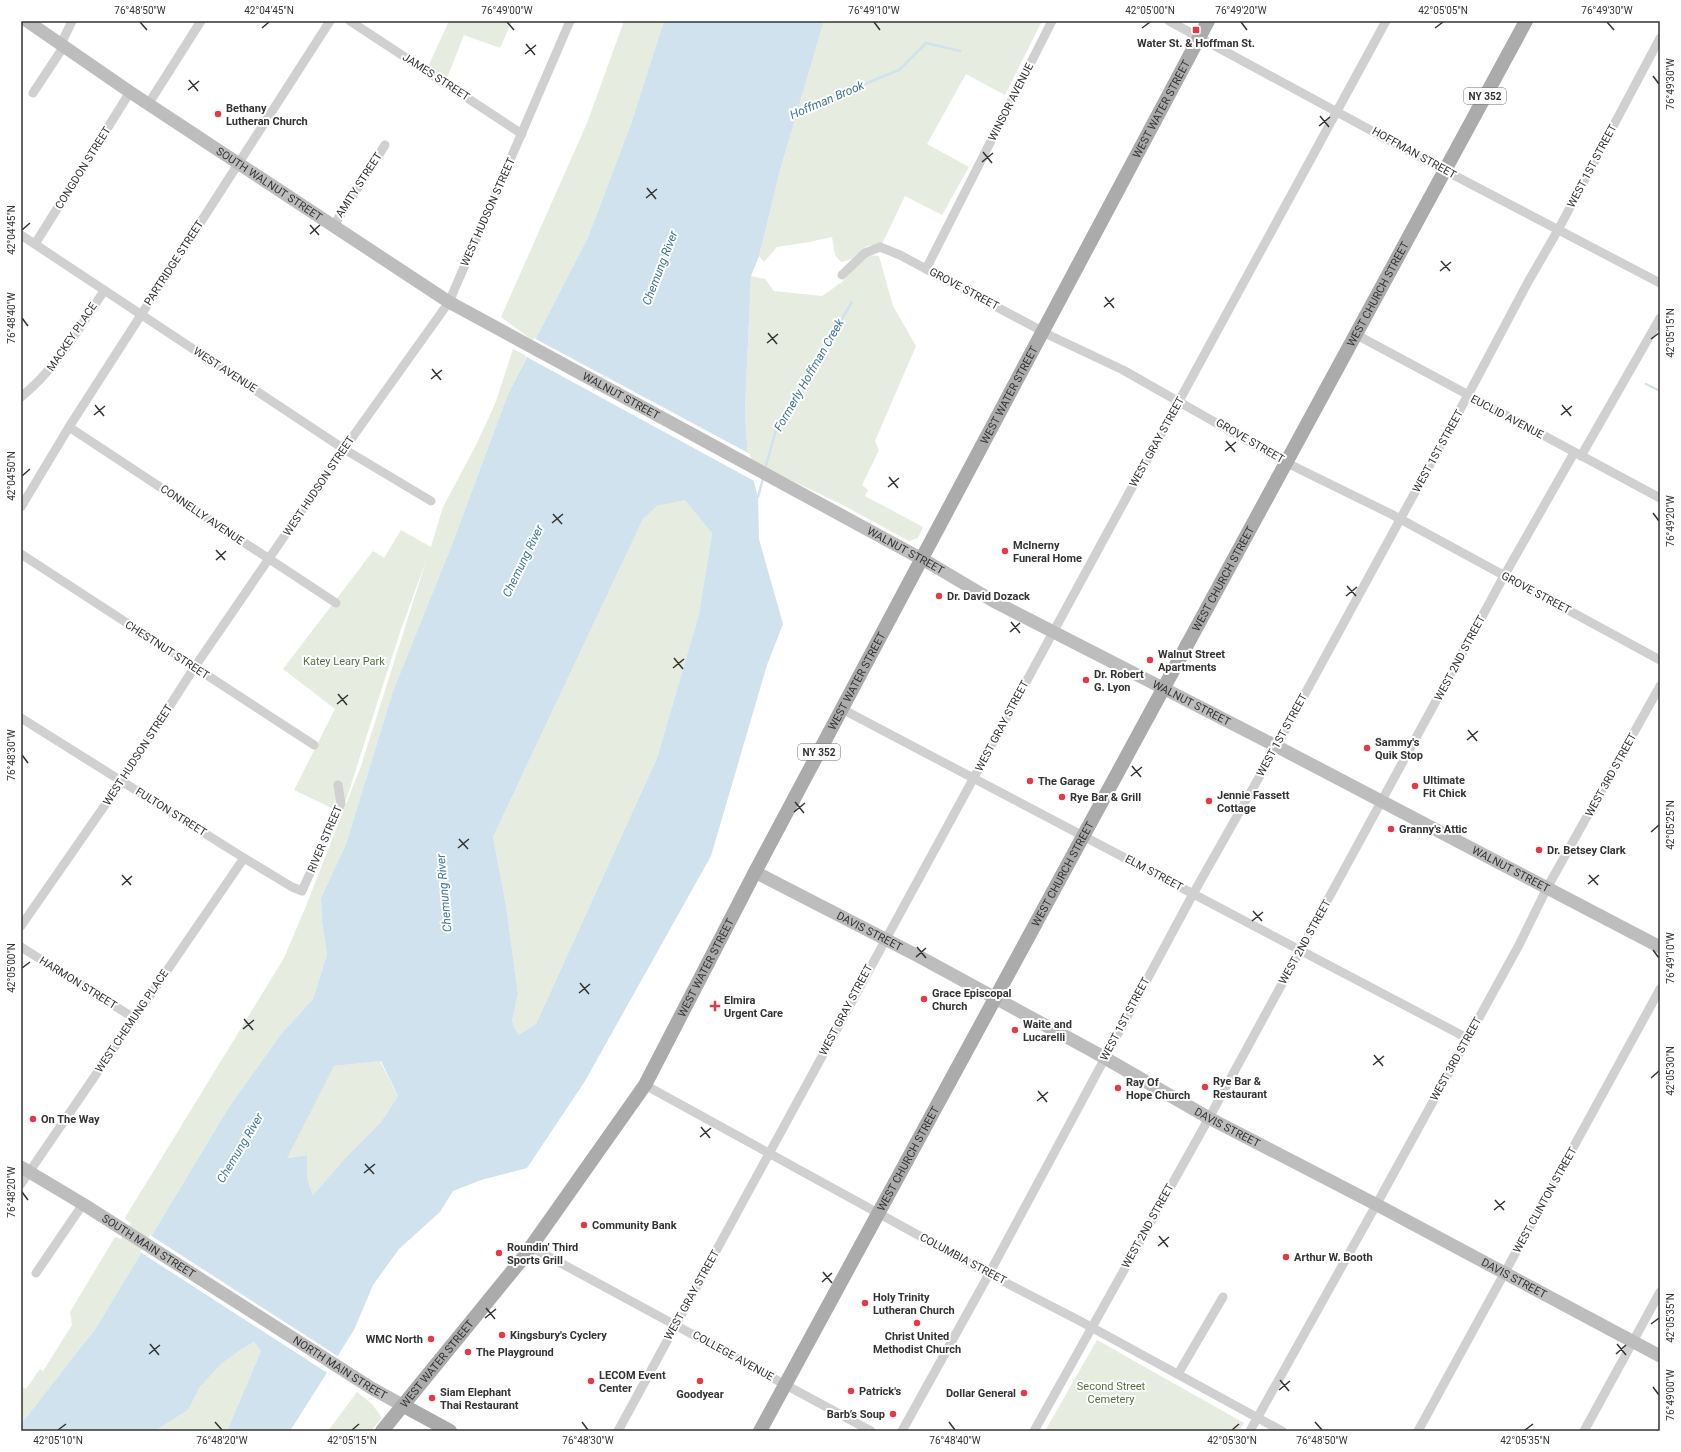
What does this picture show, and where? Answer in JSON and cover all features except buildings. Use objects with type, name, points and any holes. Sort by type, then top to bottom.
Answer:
[{"type":"main road","name":"WEST WATER STREET","points":[[382,1431],[404,1406],[531,1247],[645,1085],[755,872],[1208,21]]},
{"type":"main road","name":"WEST CHURCH STREET","points":[[760,1431],[879,1214],[1082,836],[1164,688],[1285,462],[1526,21]]},
{"type":"main road","name":"NORTH MAIN STREET","points":[[404,1406],[450,1431]]},
{"type":"street","name":"SOUTH WALNUT STREET","points":[[27,21],[130,92],[149,103],[449,302],[516,339]]},
{"type":"street","points":[[33,93],[63,45],[72,21]]},
{"type":"street","points":[[149,103],[201,21]]},
{"type":"street","name":"PARTRIDGE STREET","points":[[21,507],[69,427],[330,21]]},
{"type":"street","name":"JAMES STREET","points":[[350,21],[522,134]]},
{"type":"street","name":"WEST HUDSON STREET","points":[[21,926],[121,782],[194,668],[344,448],[449,302],[570,21]]},
{"type":"street","name":"WINSOR AVENUE","points":[[926,269],[1052,21]]},
{"type":"street","name":"HOFFMAN STREET","points":[[1170,21],[1444,170],[1660,282]]},
{"type":"street","name":"WEST GRAY STREET","points":[[618,1431],[885,938],[1386,21]]},
{"type":"street","name":"WEST 1ST STREET","points":[[902,1431],[989,1274],[1193,894],[1276,746],[1468,395],[1528,282],[1558,230],[1660,38]]},
{"type":"street","name":"CONGDON STREET","points":[[35,244],[130,92]]},
{"type":"street","name":"AMITY STREET","points":[[334,225],[385,145]]},
{"type":"street","name":"WEST AVENUE","points":[[21,236],[344,448],[431,501]]},
{"type":"street","name":"GROVE STREET","points":[[842,275],[865,253],[880,248],[900,255],[1043,332],[1123,370],[1285,462],[1400,520],[1660,660]]},
{"type":"street","name":"MACKEY PLACE","points":[[21,397],[41,380],[54,366],[104,290]]},
{"type":"street","name":"WEST 2ND STREET","points":[[1034,1431],[1209,1118],[1504,576],[1660,318]]},
{"type":"street","name":"EUCLID AVENUE","points":[[1355,334],[1660,498]]},
{"type":"street","name":"WALNUT STREET","points":[[516,339],[922,560],[995,602],[1276,746],[1660,947]]},
{"type":"street","name":"CONNELLY AVENUE","points":[[69,427],[336,603]]},
{"type":"street","name":"CHESTNUT STREET","points":[[21,554],[314,745]]},
{"type":"street","name":"WEST 3RD STREET","points":[[1250,1431],[1519,945],[1547,888],[1660,686]]},
{"type":"street","name":"ELM STREET","points":[[842,709],[1467,1038]]},
{"type":"street","name":"FULTON STREET","points":[[21,718],[244,858],[292,887],[302,891]]},
{"type":"street","name":"RIVER STREET","points":[[302,891],[342,804],[338,785]]},
{"type":"street","name":"WEST CHEMUNG PLACE","points":[[21,1184],[25,1170],[134,1018],[244,858]]},
{"type":"street","name":"DAVIS STREET","points":[[755,872],[885,938],[1104,1058],[1209,1118],[1505,1272],[1660,1356]]},
{"type":"street","name":"HARMON STREET","points":[[21,947],[134,1018]]},
{"type":"street","name":"WEST CLINTON STREET","points":[[1418,1431],[1660,989]]},
{"type":"street","name":"COLUMBIA STREET","points":[[645,1085],[989,1274],[1091,1327],[1282,1431]]},
{"type":"street","name":"SOUTH MAIN STREET","points":[[25,1170],[83,1204],[274,1326]]},
{"type":"street","points":[[36,1273],[83,1204]]},
{"type":"street","name":"COLLEGE AVENUE","points":[[531,1247],[871,1431]]},
{"type":"street","points":[[1584,1431],[1660,1292]]},
{"type":"street","points":[[1178,1374],[1222,1297]]},
{"type":"street","name":"NORTH MAIN STREET","points":[[274,1326],[373,1389],[404,1406]]},
{"type":"green space","points":[[449,21],[512,21],[500,48],[464,35],[445,83],[426,71]]},
{"type":"green space","points":[[624,21],[664,21],[631,124],[588,237],[535,342],[501,317],[587,123]]},
{"type":"green space","points":[[824,21],[1042,21],[1005,95],[966,74],[927,144],[969,167],[942,215],[905,196],[882,244],[867,246],[852,259],[841,262],[835,255],[832,237],[777,247],[764,262],[759,256],[781,167]]},
{"type":"green space","points":[[867,255],[879,256],[893,306],[916,346],[875,441],[879,450],[862,485],[868,490],[865,496],[923,527],[918,538],[909,541],[839,503],[748,460],[745,411],[751,276],[765,279],[774,291],[822,296],[842,282]]},
{"type":"green space","name":"Katey Leary Park","points":[[513,349],[527,356],[508,394],[451,547],[393,691],[346,844],[321,898],[322,922],[327,954],[313,999],[281,1034],[229,1107],[96,1328],[21,1424],[21,1386],[26,1389],[40,1369],[43,1371],[72,1325],[70,1312],[115,1237],[121,1239],[131,1223],[125,1219],[126,1216],[284,958],[361,766],[427,558],[399,635],[342,813],[294,790],[335,709],[283,669],[373,551],[384,558],[401,530],[431,547],[443,507],[476,445],[495,404]]},
{"type":"green space","points":[[685,499],[712,533],[699,614],[657,758],[536,1024],[518,1035],[512,1021],[518,994],[506,905],[493,837],[643,519],[657,506]]},
{"type":"green space","points":[[380,1061],[398,1096],[381,1122],[347,1156],[313,1195],[307,1178],[307,1155],[286,1158],[334,1066]]},
{"type":"green space","name":"Second Street Cemetery","points":[[1097,1340],[1244,1423],[1239,1431],[1045,1431]]},
{"type":"green space","points":[[254,1342],[261,1351],[227,1431],[155,1431],[188,1410],[200,1387],[221,1364]]},
{"type":"green space","points":[[357,1392],[373,1405],[382,1418],[371,1431],[328,1431]]},
{"type":"water","name":"Chemung River","points":[[664,21],[824,21],[781,167],[759,256],[751,276],[745,411],[748,460],[758,497],[759,539],[783,624],[767,665],[711,856],[585,1081],[527,1168],[481,1180],[453,1191],[440,1212],[399,1249],[373,1285],[354,1330],[290,1431],[227,1431],[261,1351],[254,1342],[221,1364],[200,1387],[188,1410],[155,1431],[21,1431],[21,1424],[96,1328],[229,1107],[281,1034],[313,999],[327,954],[322,922],[321,898],[346,844],[393,691],[451,547],[508,394],[588,237],[631,124]],"holes":[[[685,500],[712,533],[699,614],[657,758],[536,1024],[518,1035],[512,1021],[518,994],[506,905],[493,837],[643,519],[657,506]],[[381,1061],[398,1096],[381,1122],[347,1156],[313,1195],[307,1178],[307,1155],[287,1158],[334,1066]]]},
{"type":"pier","points":[[534,338],[750,454],[756,482],[525,356]]},
{"type":"pier","points":[[150,1235],[339,1357],[329,1374],[140,1252]]},
{"type":"waterway","name":"Hoffman Brook","points":[[795,112],[899,70],[926,43],[960,51]]},
{"type":"waterway","name":"Formerly Hoffman Creek","points":[[765,469],[776,430],[852,302]]},
{"type":"waterway","name":"Hoffman Brook","points":[[1646,384],[1660,391]]},
{"type":"waterway","name":"Formerly Hoffman Creek","points":[[758,497],[763,478]]},
{"type":"place","name":"Water St. & Hoffman St.","points":[[1196,30]]},
{"type":"place","name":"Bethany Lutheran Church","points":[[218,114]]},
{"type":"place","name":"McInerny Funeral Home","points":[[1005,551]]},
{"type":"place","name":"Dr. David Dozack","points":[[939,596]]},
{"type":"place","name":"Walnut Street Apartments","points":[[1150,660]]},
{"type":"place","name":"Dr. Robert G. Lyon","points":[[1086,680]]},
{"type":"place","name":"Sammy's Quik Stop","points":[[1367,748]]},
{"type":"place","name":"The Garage","points":[[1030,781]]},
{"type":"place","name":"Ultimate Fit Chick","points":[[1415,786]]},
{"type":"place","name":"Rye Bar & Grill","points":[[1062,797]]},
{"type":"place","name":"Jennie Fassett Cottage","points":[[1209,801]]},
{"type":"place","name":"Granny's Attic","points":[[1391,829]]},
{"type":"place","name":"Dr. Betsey Clark","points":[[1539,850]]},
{"type":"place","name":"Grace Episcopal Church","points":[[924,999]]},
{"type":"place","name":"Elmira Urgent Care","points":[[715,1006]]},
{"type":"place","name":"Waite and Lucarelli","points":[[1015,1030]]},
{"type":"place","name":"Rye Bar & Restaurant","points":[[1205,1087]]},
{"type":"place","name":"Ray Of Hope Church","points":[[1118,1088]]},
{"type":"place","name":"On The Way","points":[[33,1119]]},
{"type":"place","name":"Community Bank","points":[[584,1225]]},
{"type":"place","name":"Roundin’ Third Sports Grill","points":[[499,1253]]},
{"type":"place","name":"Arthur W. Booth","points":[[1286,1257]]},
{"type":"place","name":"Holy Trinity Lutheran Church","points":[[865,1303]]},
{"type":"place","name":"Christ United Methodist Church","points":[[917,1323]]},
{"type":"place","name":"Kingsbury's Cyclery","points":[[502,1335]]},
{"type":"place","name":"WMC North","points":[[431,1339]]},
{"type":"place","name":"The Playground","points":[[468,1352]]},
{"type":"place","name":"LECOM Event Center","points":[[591,1381]]},
{"type":"place","name":"Goodyear","points":[[700,1381]]},
{"type":"place","name":"Patrick's","points":[[851,1391]]},
{"type":"place","name":"Dollar General","points":[[1024,1393]]},
{"type":"place","name":"Siam Elephant Thai Restaurant","points":[[432,1398]]},
{"type":"place","name":"Barb’s Soup","points":[[893,1414]]}]
